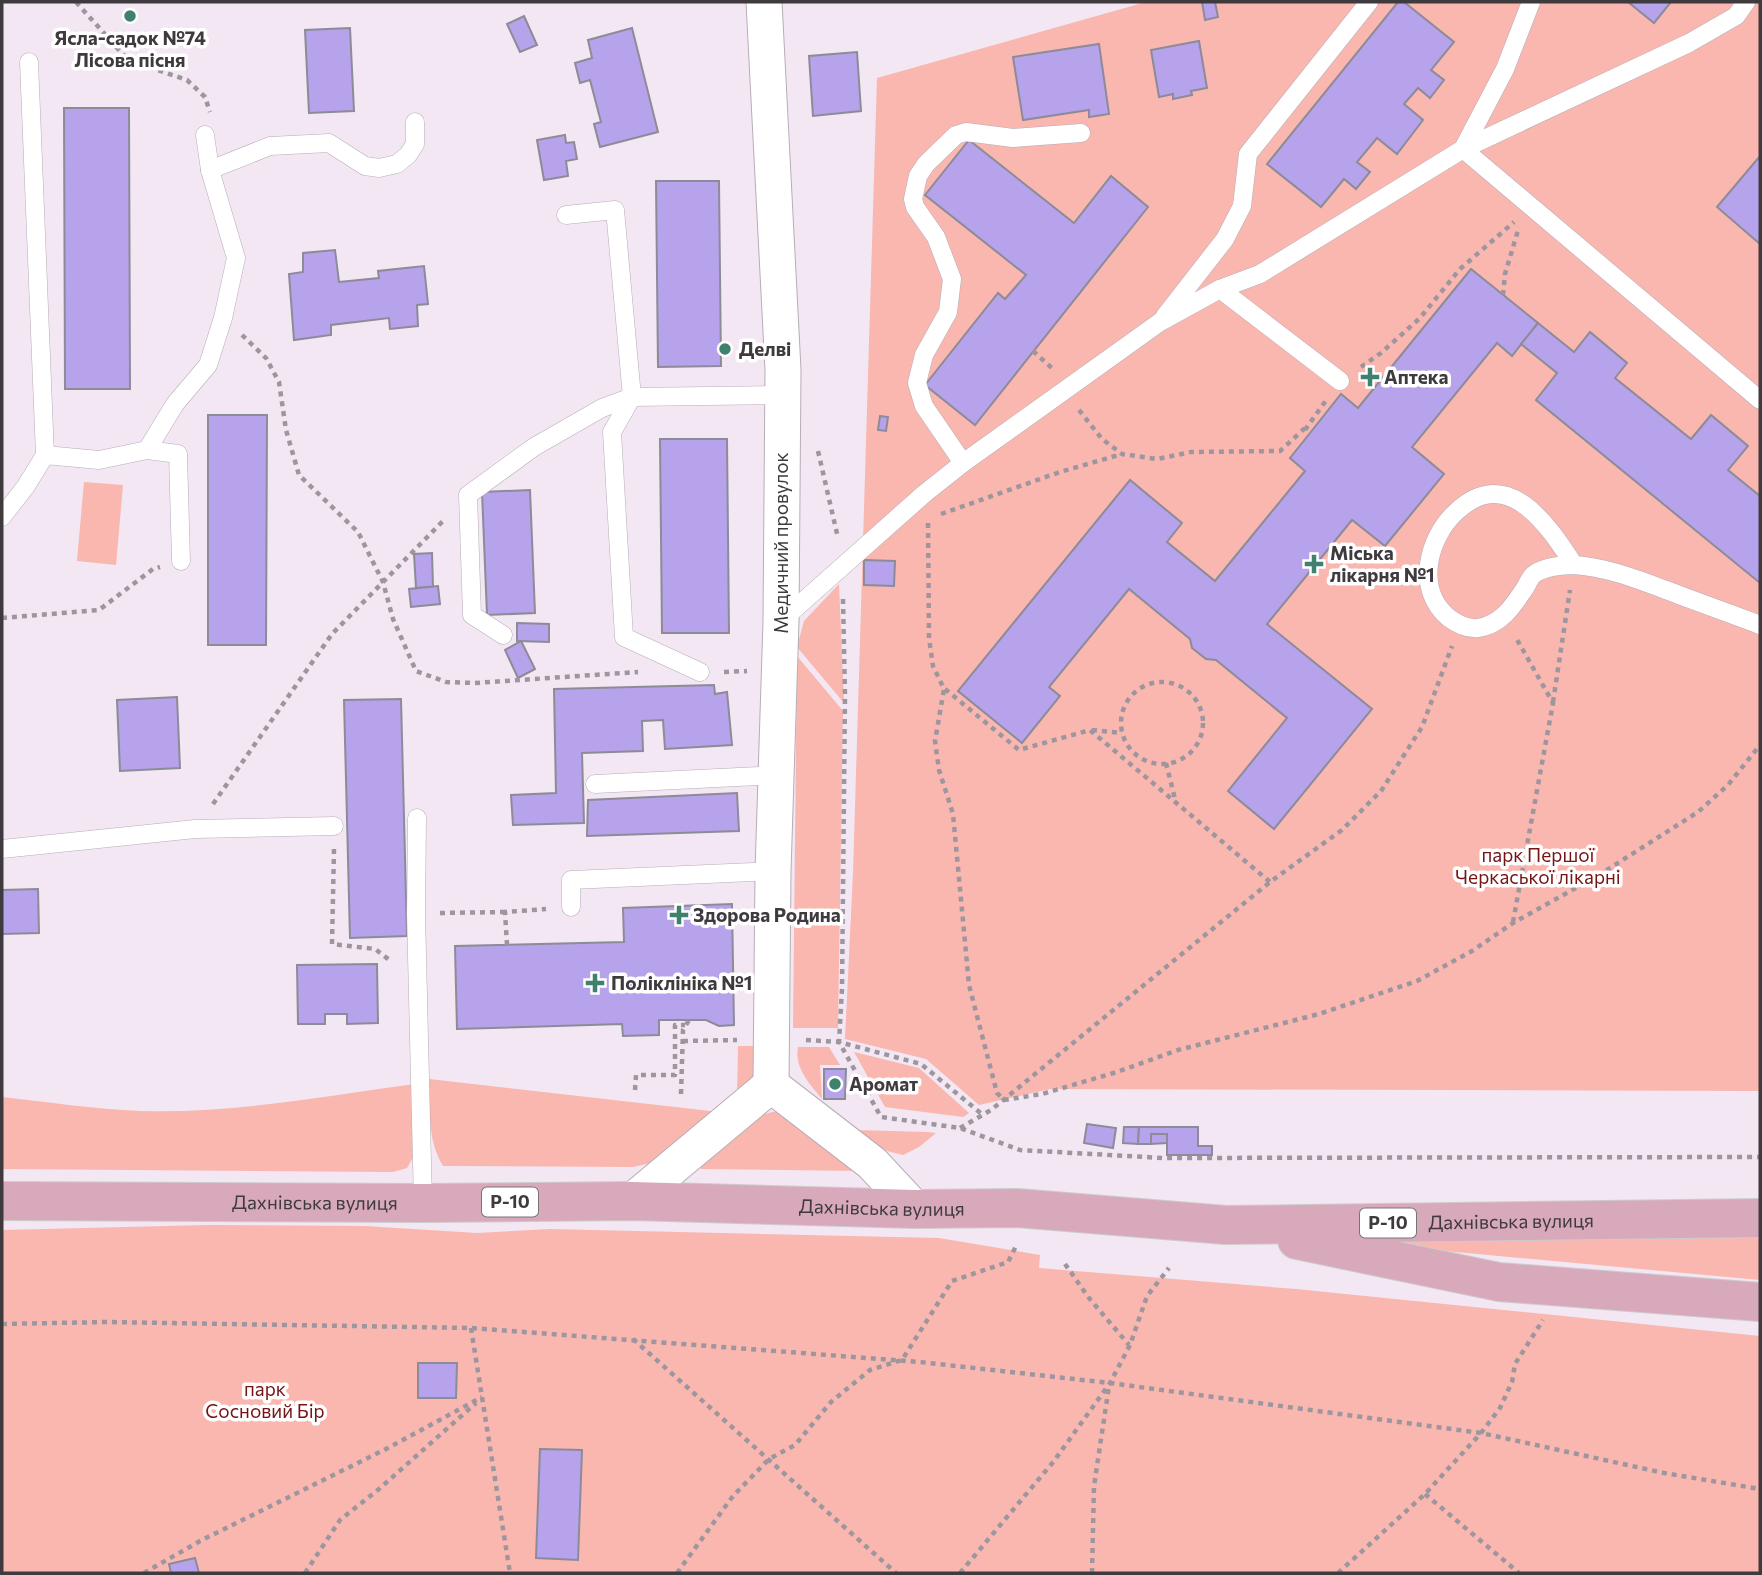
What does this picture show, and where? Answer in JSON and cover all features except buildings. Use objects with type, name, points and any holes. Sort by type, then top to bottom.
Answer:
[{"type":"main road","name":"Дахнівська вулиця","points":[[2,1201],[632,1201],[915,1209],[1017,1208],[1226,1225],[1760,1218]]},
{"type":"main road","points":[[1226,1225],[1499,1282],[1760,1302]]},
{"type":"street","name":"Медичний провулок","points":[[764,2],[783,370],[781,621],[773,871],[771,1085]]},
{"type":"street","points":[[632,1201],[771,1085],[872,1163],[915,1209]]},
{"type":"lane","points":[[1160,322],[1225,239],[1242,206],[1248,154],[1369,2]]},
{"type":"lane","points":[[1463,149],[1505,69],[1531,2]]},
{"type":"lane","points":[[781,621],[963,463],[1160,322],[1220,289],[1260,274],[1463,149],[1689,43],[1736,16],[1746,2]]},
{"type":"lane","points":[[2,517],[46,455],[29,62]]},
{"type":"lane","points":[[210,170],[270,146],[329,143],[365,166],[379,168],[397,164],[415,145],[415,122]]},
{"type":"lane","points":[[963,463],[923,406],[917,383],[925,355],[948,312],[952,279],[936,237],[915,207],[913,199],[918,176],[926,164],[956,135],[977,133],[1013,138],[1081,133]]},
{"type":"lane","points":[[147,450],[175,404],[208,365],[223,318],[236,258],[210,170],[205,135]]},
{"type":"lane","points":[[1463,149],[1525,209],[1760,400]]},
{"type":"lane","points":[[566,215],[615,210],[632,397],[612,432],[624,637],[700,672]]},
{"type":"lane","points":[[1220,289],[1340,381]]},
{"type":"lane","points":[[503,635],[472,615],[468,495],[534,447],[602,408],[632,397],[782,395]]},
{"type":"lane","points":[[46,455],[99,460],[147,450],[178,454],[181,561]]},
{"type":"lane","points":[[1574,565],[1536,513],[1521,502],[1501,493],[1483,495],[1455,512],[1441,530],[1427,571],[1431,596],[1448,617],[1459,625],[1477,628],[1505,616],[1534,574],[1550,567],[1574,565],[1617,572],[1760,625]]},
{"type":"lane","points":[[596,784],[777,775]]},
{"type":"lane","points":[[417,818],[415,914],[423,1203]]},
{"type":"lane","points":[[2,849],[195,830],[334,826]]},
{"type":"lane","points":[[571,907],[571,880],[773,871]]},
{"type":"path","points":[[76,2],[128,60],[187,80],[205,97],[211,111],[205,135]]},
{"type":"path","points":[[1503,295],[1505,274],[1525,209]]},
{"type":"path","points":[[1122,733],[1090,730],[1019,750],[944,689],[933,666],[929,638],[928,520],[1060,472],[1122,454],[1157,459],[1191,452],[1280,451],[1308,431],[1340,381],[1381,353],[1420,318],[1461,269],[1525,209]]},
{"type":"path","points":[[1033,351],[1057,373],[1087,423],[1122,454]]},
{"type":"path","points":[[195,830],[332,634],[468,495]]},
{"type":"path","points":[[2,618],[99,610],[153,569],[181,561]]},
{"type":"path","points":[[1513,923],[1553,703],[1574,565]]},
{"type":"path","points":[[843,566],[845,695],[839,1042],[881,1117],[960,1128],[1020,1150],[1163,1158],[1760,1157]]},
{"type":"path","points":[[1505,616],[1553,703]]},
{"type":"path","points":[[960,1128],[1004,1100],[1270,882],[1342,830],[1381,791],[1422,727],[1459,625]]},
{"type":"path","points":[[1161,681],[1176,684],[1188,691],[1197,702],[1202,715],[1198,742],[1190,753],[1179,760],[1166,763],[1153,763],[1141,758],[1129,747],[1122,733],[1121,718],[1126,703],[1135,691],[1161,681]]},
{"type":"path","points":[[944,689],[935,741],[939,770],[953,814],[969,985],[997,1093],[1004,1100]]},
{"type":"path","points":[[1090,730],[1270,882]]},
{"type":"path","points":[[1004,1100],[1042,1094],[1117,1072],[1178,1050],[1319,1014],[1417,981],[1599,875],[1698,812],[1728,785],[1760,745]]},
{"type":"path","points":[[1166,763],[1176,803]]},
{"type":"path","points":[[334,826],[332,944],[374,949],[418,981]]},
{"type":"path","points":[[415,914],[571,907]]},
{"type":"path","points":[[505,912],[507,945]]},
{"type":"path","points":[[635,1090],[636,1075],[675,1075],[675,1025],[687,1023],[683,1041],[681,1094]]},
{"type":"path","points":[[796,1039],[839,1042],[921,1064],[983,1115]]},
{"type":"path","points":[[683,1041],[738,1040]]},
{"type":"path","points":[[677,1573],[733,1496],[769,1459],[795,1445],[831,1402],[870,1370],[902,1360],[952,1282],[1007,1262],[1016,1246]]},
{"type":"path","points":[[1065,1264],[1130,1345]]},
{"type":"path","points":[[960,1573],[1054,1461],[1110,1383],[1130,1345],[1147,1296],[1169,1268]]},
{"type":"path","points":[[1338,1573],[1425,1494],[1481,1433],[1500,1408],[1512,1382],[1515,1364],[1545,1316]]},
{"type":"path","points":[[2,1324],[107,1322],[471,1328],[902,1360],[1110,1383],[1481,1433],[1664,1473],[1760,1489]]},
{"type":"path","points":[[471,1328],[510,1573]]},
{"type":"path","points":[[633,1339],[896,1573]]},
{"type":"path","points":[[1092,1573],[1094,1486],[1110,1383]]},
{"type":"path","points":[[144,1573],[200,1541],[388,1448],[482,1397]]},
{"type":"path","points":[[305,1573],[340,1520],[379,1489],[482,1397]]},
{"type":"path","points":[[1425,1494],[1519,1573]]},
{"type":"green space","name":"Міська лікарня №1","points":[[1146,2],[1760,2],[1760,1091],[1050,1089],[979,1105],[926,1059],[845,1039],[853,873],[877,78]]},
{"type":"green space","points":[[84,482],[123,485],[116,565],[77,561]]},
{"type":"green space","points":[[839,584],[844,703],[797,647],[804,621]]},
{"type":"green space","points":[[797,656],[843,711],[838,1028],[793,1028]]},
{"type":"green space","points":[[738,1046],[762,1046],[760,1072],[737,1097]]},
{"type":"green space","points":[[798,1047],[829,1047],[840,1065],[820,1065],[822,1099],[801,1069]]},
{"type":"green space","points":[[854,1052],[919,1068],[969,1113],[963,1117],[885,1107]]},
{"type":"green space","points":[[429,1079],[728,1113],[660,1161],[633,1167],[443,1166],[432,1135]]},
{"type":"green space","points":[[415,1084],[416,1152],[407,1168],[393,1172],[2,1169],[2,1097],[105,1109],[209,1110]]},
{"type":"green space","points":[[784,1109],[863,1171],[701,1169],[700,1163],[761,1115]]},
{"type":"green space","points":[[854,1132],[936,1133],[919,1147],[903,1155],[887,1151]]},
{"type":"green space","name":"парк Сосновий Бір","points":[[208,1225],[365,1226],[477,1233],[550,1229],[939,1238],[1040,1255],[1039,1268],[1296,1289],[1760,1336],[1760,1573],[2,1573],[2,1230]]},
{"type":"green space","points":[[1760,1234],[1760,1280],[1325,1240]]},
{"type":"place","name":"Ясла-садок №74 Лісова пісня","points":[[130,16]]},
{"type":"place","name":"Делві","points":[[725,349]]},
{"type":"place","name":"Аптека","points":[[1370,377]]},
{"type":"place","name":"Міська лікарня №1","points":[[1314,564]]},
{"type":"place","name":"Здорова Родина","points":[[679,915]]},
{"type":"place","name":"Поліклініка №1","points":[[595,983]]},
{"type":"place","name":"Аромат","points":[[835,1084]]},
{"type":"park label","name":"парк Першої Черкаської лікарні","points":[[1538,866]]}]
